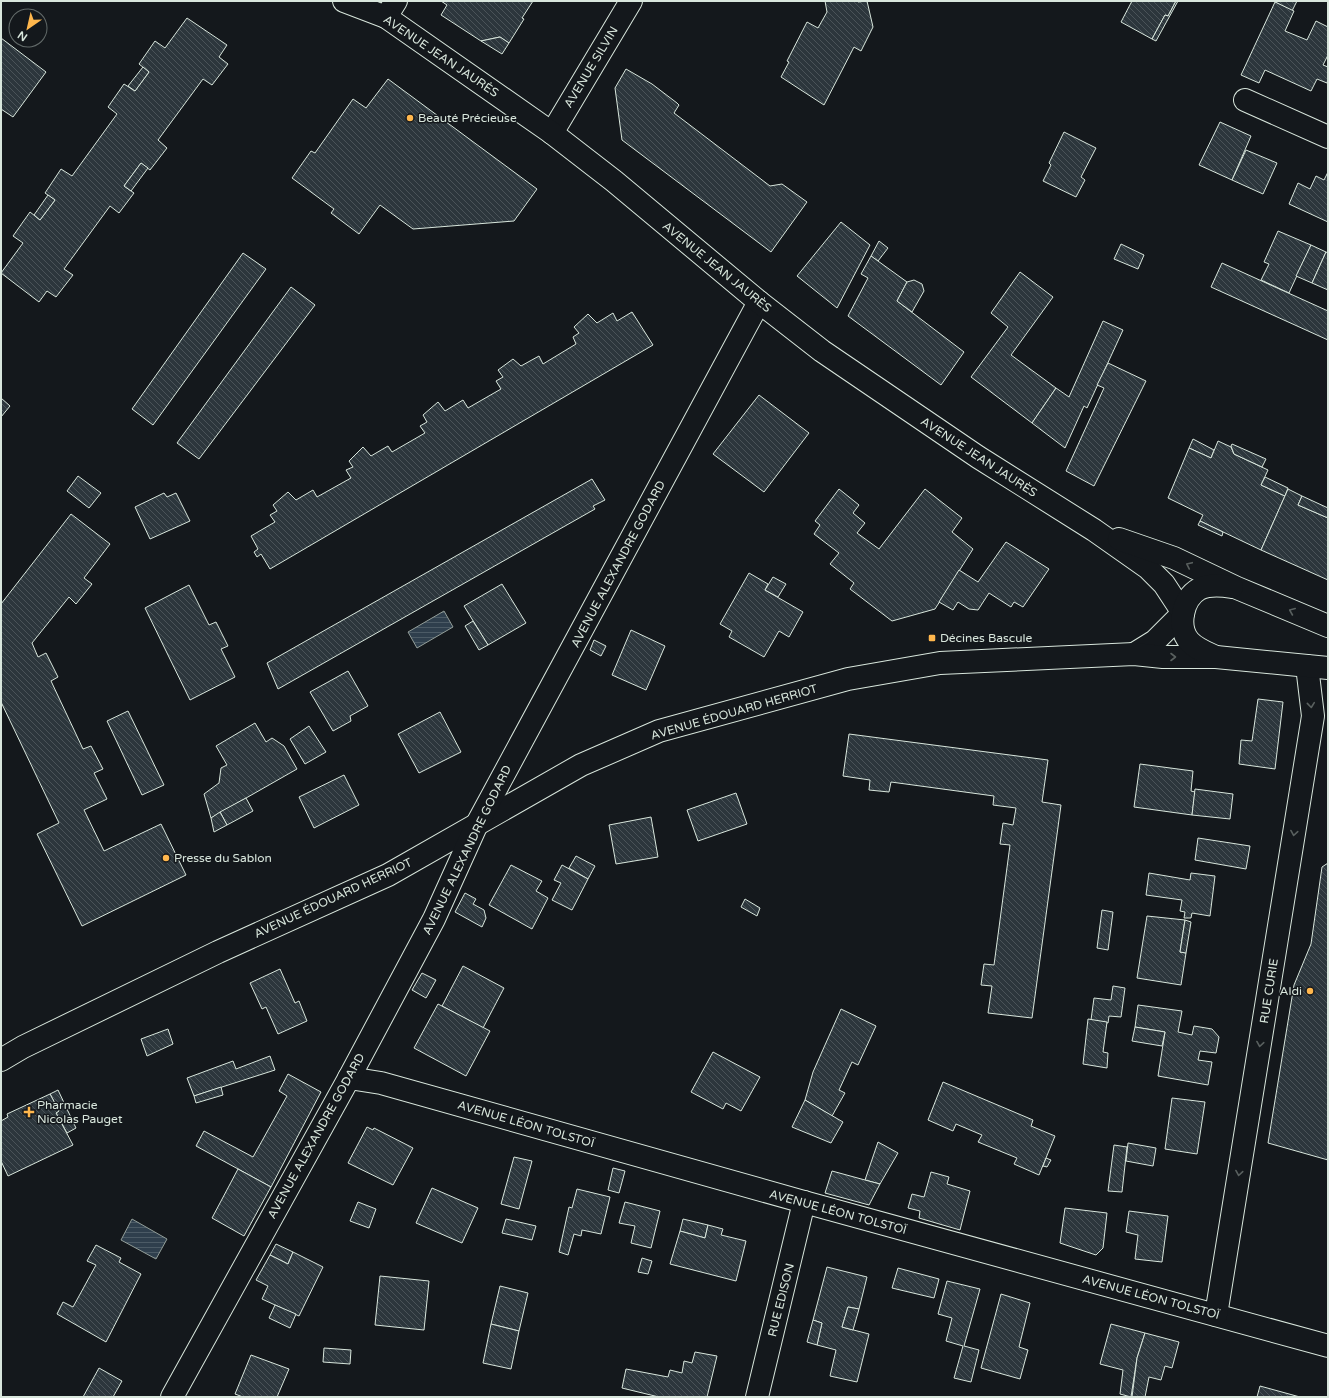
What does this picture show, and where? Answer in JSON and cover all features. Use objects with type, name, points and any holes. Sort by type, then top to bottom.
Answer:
[{"type":"street","name":"AVENUE JEAN JAURÈS","points":[[344,1],[391,9],[614,181],[759,302],[822,351],[978,458],[1094,530],[1148,568],[1164,584],[1183,613]]},
{"type":"street","name":"AVENUE SILVIN","points":[[552,133],[631,1]]},
{"type":"street","points":[[1245,100],[1328,137]]},
{"type":"street","name":"AVENUE ALEXANDRE GODARD","points":[[172,1397],[349,1078],[434,919],[477,824],[759,302]]},
{"type":"street","name":"AVENUE JEAN JAURÈS","points":[[1094,530],[1174,558],[1237,588],[1328,626]]},
{"type":"street","name":"AVENUE JEAN JAURÈS","points":[[1237,588],[1216,585],[1199,589],[1188,600],[1183,613],[1183,626],[1189,641],[1199,650],[1216,657],[1318,667]]},
{"type":"street","points":[[1134,654],[1155,641],[1183,613]]},
{"type":"street","name":"AVENUE ÉDOUARD HERRIOT","points":[[1,1060],[24,1047],[218,952],[388,875],[581,765],[659,732],[841,681],[940,663],[1134,654],[1163,657],[1216,657]]},
{"type":"street","name":"RUE CURIE","points":[[1216,1315],[1312,716],[1318,667]]},
{"type":"street","name":"AVENUE LÉON TOLSTOÏ","points":[[349,1078],[381,1083],[804,1202],[1328,1346]]},
{"type":"street","name":"RUE EDISON","points":[[757,1397],[804,1202]]},
{"type":"water","points":[[444,611],[453,627],[417,648],[408,632]]},
{"type":"water","points":[[132,1219],[167,1239],[156,1259],[121,1240]]},
{"type":"building","points":[[441,1],[533,1],[509,43],[500,37],[481,41],[441,15],[447,5]]},
{"type":"building","points":[[825,1],[867,1],[873,27],[861,51],[854,47],[824,105],[781,77],[789,62],[787,61],[807,22],[818,28],[827,12]]},
{"type":"building","points":[[1132,1],[1176,1],[1168,16],[1165,15],[1152,39],[1121,22]]},
{"type":"building","points":[[1176,1],[1178,1],[1156,41],[1152,39],[1165,15],[1168,16]]},
{"type":"building","points":[[1297,1],[1292,11],[1275,2]]},
{"type":"building","points":[[1275,2],[1294,11],[1285,31],[1307,40],[1316,21],[1328,27],[1328,55],[1323,65],[1328,67],[1327,83],[1317,79],[1311,91],[1265,70],[1259,83],[1241,75]]},
{"type":"building","points":[[187,18],[227,45],[219,57],[228,64],[212,85],[203,79],[158,140],[167,148],[150,170],[141,163],[124,186],[134,193],[119,213],[110,206],[64,269],[73,275],[56,297],[47,291],[39,302],[1,273],[23,243],[13,236],[30,212],[40,220],[55,200],[45,193],[61,169],[72,176],[117,114],[108,107],[124,84],[135,91],[149,72],[139,64],[155,41],[165,48]]},
{"type":"building","points":[[500,37],[509,43],[502,54],[481,41]]},
{"type":"building","points":[[1,38],[8,43],[8,48],[14,48],[46,72],[13,117],[1,109]]},
{"type":"building","points":[[143,67],[149,72],[135,91],[128,86]]},
{"type":"building","points":[[626,69],[652,84],[677,103],[679,105],[674,113],[770,186],[782,184],[807,202],[771,252],[622,140],[615,88]]},
{"type":"building","points":[[388,79],[537,189],[514,221],[413,229],[380,205],[359,234],[331,213],[334,209],[292,178],[311,151],[315,153],[353,99],[366,108]]},
{"type":"building","points":[[1220,122],[1251,136],[1232,180],[1199,165]]},
{"type":"building","points":[[1064,132],[1096,148],[1081,177],[1085,180],[1076,197],[1043,181],[1051,165],[1049,163]]},
{"type":"building","points":[[1246,150],[1277,163],[1263,194],[1232,180]]},
{"type":"building","points":[[141,163],[148,168],[131,191],[124,186]]},
{"type":"building","points":[[1328,172],[1328,222],[1289,204],[1298,183],[1310,189],[1316,176],[1324,180]]},
{"type":"building","points":[[48,195],[55,200],[40,220],[34,215]]},
{"type":"building","points":[[841,222],[870,245],[837,308],[797,276]]},
{"type":"building","points":[[1278,231],[1311,245],[1289,293],[1261,280],[1269,264],[1264,262]]},
{"type":"building","points":[[879,241],[888,248],[878,261],[871,256]]},
{"type":"building","points":[[1121,244],[1144,255],[1138,269],[1114,259]]},
{"type":"building","points":[[1311,245],[1326,252],[1312,283],[1296,276]]},
{"type":"building","points":[[1326,252],[1328,253],[1328,290],[1312,283]]},
{"type":"building","points":[[243,253],[266,269],[153,425],[132,409]]},
{"type":"building","points":[[871,256],[907,282],[897,301],[964,352],[941,385],[848,316],[868,278],[861,274]]},
{"type":"building","points":[[1222,263],[1328,311],[1328,340],[1211,287]]},
{"type":"building","points":[[1020,272],[1053,297],[1011,355],[1056,388],[1032,423],[971,377],[1008,327],[991,313]]},
{"type":"building","points":[[914,280],[922,284],[924,291],[912,312],[897,301],[907,282]]},
{"type":"building","points":[[291,287],[315,305],[199,459],[177,443]]},
{"type":"building","points":[[632,312],[653,345],[270,569],[261,554],[257,557],[254,552],[258,549],[251,536],[275,522],[270,515],[277,511],[273,505],[288,492],[296,500],[313,490],[317,497],[351,478],[346,470],[353,467],[349,461],[363,447],[371,456],[388,446],[392,452],[425,433],[420,426],[427,422],[423,415],[438,402],[445,411],[463,400],[468,408],[501,389],[496,381],[503,377],[498,370],[513,359],[521,366],[539,356],[543,364],[576,344],[573,337],[579,333],[574,327],[588,314],[597,323],[613,313],[617,321]]},
{"type":"building","points":[[1103,321],[1123,330],[1087,408],[1084,406],[1065,448],[1032,423],[1056,388],[1069,397]]},
{"type":"building","points":[[1108,363],[1146,381],[1094,486],[1066,471],[1104,388],[1097,385]]},
{"type":"building","points":[[759,395],[809,433],[764,492],[713,454]]},
{"type":"building","points":[[1,398],[10,406],[1,417]]},
{"type":"building","points":[[1193,439],[1214,450],[1211,458],[1189,448]]},
{"type":"building","points":[[1218,441],[1231,447],[1234,454],[1268,470],[1261,485],[1285,496],[1261,550],[1200,521],[1203,515],[1168,498],[1189,448],[1211,458]]},
{"type":"building","points":[[1232,444],[1266,459],[1262,467],[1234,454],[1231,446]]},
{"type":"building","points":[[78,476],[101,493],[89,508],[67,491]]},
{"type":"building","points":[[1265,477],[1288,488],[1285,496],[1261,485]]},
{"type":"building","points":[[592,479],[605,500],[593,506],[595,509],[278,689],[267,663]]},
{"type":"building","points":[[839,489],[859,505],[853,513],[865,523],[857,533],[879,549],[925,489],[962,518],[952,532],[973,549],[935,609],[892,621],[850,589],[854,583],[830,564],[839,553],[814,534],[820,525],[815,521]]},
{"type":"building","points":[[1288,489],[1302,496],[1298,505],[1328,518],[1328,580],[1261,550]]},
{"type":"building","points":[[164,493],[167,497],[176,493],[190,521],[150,539],[135,507]]},
{"type":"building","points":[[1302,496],[1328,508],[1328,518],[1298,505]]},
{"type":"building","points":[[71,514],[110,544],[84,578],[92,584],[76,604],[69,597],[32,643],[38,657],[46,653],[58,677],[51,681],[83,749],[91,746],[103,769],[94,773],[107,799],[84,810],[104,851],[161,824],[186,875],[82,926],[37,834],[59,823],[1,702],[1,604]]},
{"type":"building","points":[[1200,521],[1223,532],[1222,536],[1198,525]]},
{"type":"building","points":[[1006,542],[1049,569],[1023,607],[1014,602],[1011,607],[989,593],[978,610],[969,609],[958,602],[953,610],[939,602],[959,570],[978,582]]},
{"type":"building","points":[[749,573],[768,584],[765,590],[803,612],[789,637],[779,631],[764,657],[729,637],[732,631],[720,624]]},
{"type":"building","points":[[773,577],[786,584],[778,597],[765,590]]},
{"type":"building","points":[[502,584],[526,623],[488,645],[464,606]]},
{"type":"building","points":[[189,585],[209,625],[216,622],[228,646],[221,649],[235,677],[190,700],[145,608]]},
{"type":"building","points":[[473,621],[488,645],[479,650],[465,626]]},
{"type":"building","points":[[631,630],[665,646],[646,690],[612,675]]},
{"type":"building","points":[[594,640],[606,646],[601,656],[590,650]]},
{"type":"building","points":[[348,671],[368,706],[350,716],[351,721],[333,731],[310,692]]},
{"type":"building","points":[[1258,699],[1283,702],[1275,769],[1239,764],[1241,740],[1252,741]]},
{"type":"building","points":[[128,711],[164,785],[142,795],[107,721]]},
{"type":"building","points":[[440,712],[461,752],[419,773],[398,734]]},
{"type":"building","points":[[255,723],[266,742],[272,738],[284,746],[297,769],[211,818],[204,794],[219,783],[221,768],[227,765],[216,746]]},
{"type":"building","points":[[309,726],[326,752],[305,764],[290,739]]},
{"type":"building","points":[[849,734],[1048,760],[1042,802],[1061,805],[1032,1018],[988,1013],[992,986],[981,985],[984,964],[994,965],[1010,845],[1000,844],[1003,823],[1013,825],[1016,808],[993,805],[994,796],[891,782],[889,792],[869,790],[870,780],[843,776]]},
{"type":"building","points":[[1140,764],[1193,771],[1191,791],[1195,792],[1192,815],[1134,807]]},
{"type":"building","points":[[344,775],[359,805],[314,828],[299,797]]},
{"type":"building","points":[[1195,789],[1233,794],[1230,819],[1192,815]]},
{"type":"building","points":[[736,793],[747,824],[698,841],[687,810]]},
{"type":"building","points":[[246,798],[253,811],[227,825],[220,812]]},
{"type":"building","points":[[220,812],[227,825],[214,832],[211,818]]},
{"type":"building","points":[[651,817],[658,857],[616,864],[609,825]]},
{"type":"building","points":[[1198,838],[1250,846],[1246,869],[1195,860]]},
{"type":"building","points":[[576,856],[595,866],[588,879],[569,868]]},
{"type":"building","points":[[1328,863],[1328,1160],[1268,1143],[1294,985],[1311,944],[1322,867]]},
{"type":"building","points":[[511,865],[542,881],[536,891],[548,898],[532,929],[489,905]]},
{"type":"building","points":[[562,865],[588,879],[572,910],[552,900],[561,883],[554,880]]},
{"type":"building","points":[[1149,873],[1190,880],[1191,873],[1215,876],[1210,916],[1192,913],[1191,918],[1184,918],[1185,912],[1180,911],[1182,900],[1146,895]]},
{"type":"building","points":[[465,893],[476,899],[473,904],[484,910],[486,918],[482,927],[455,912]]},
{"type":"building","points":[[745,899],[760,908],[757,916],[741,907]]},
{"type":"building","points":[[1102,910],[1113,912],[1108,950],[1097,948]]},
{"type":"building","points":[[1147,916],[1185,920],[1180,952],[1186,953],[1181,985],[1137,978]]},
{"type":"building","points":[[1185,920],[1191,922],[1186,953],[1180,952]]},
{"type":"building","points":[[463,966],[504,988],[483,1028],[442,1006]]},
{"type":"building","points":[[280,969],[295,1003],[299,1001],[307,1021],[278,1034],[266,1007],[262,1009],[250,983]]},
{"type":"building","points":[[422,973],[436,980],[426,998],[412,990]]},
{"type":"building","points":[[1113,986],[1125,988],[1121,1017],[1109,1016],[1108,1023],[1091,1020],[1094,998],[1111,1000]]},
{"type":"building","points":[[438,1004],[490,1031],[466,1076],[414,1048]]},
{"type":"building","points":[[1138,1005],[1182,1011],[1178,1032],[1192,1035],[1194,1026],[1212,1029],[1219,1037],[1216,1053],[1200,1051],[1198,1060],[1212,1062],[1208,1085],[1158,1076],[1165,1032],[1135,1027]]},
{"type":"building","points":[[841,1009],[876,1026],[858,1065],[852,1062],[839,1090],[845,1093],[832,1116],[805,1100],[813,1072]]},
{"type":"building","points":[[1088,1019],[1107,1022],[1103,1052],[1108,1053],[1107,1068],[1083,1064]]},
{"type":"building","points":[[1135,1027],[1165,1032],[1162,1046],[1132,1041]]},
{"type":"building","points":[[168,1029],[173,1044],[147,1056],[141,1039]]},
{"type":"building","points":[[713,1052],[760,1077],[741,1111],[726,1103],[723,1109],[691,1092]]},
{"type":"building","points":[[270,1056],[275,1070],[194,1096],[187,1078],[233,1061],[236,1069]]},
{"type":"building","points":[[288,1074],[321,1092],[271,1187],[196,1146],[204,1131],[253,1157],[287,1096],[279,1091]]},
{"type":"building","points":[[943,1082],[1033,1120],[1031,1126],[1055,1136],[1039,1175],[1014,1164],[1017,1158],[978,1142],[982,1135],[956,1124],[953,1131],[928,1120]]},
{"type":"building","points":[[221,1087],[223,1095],[196,1103],[194,1096]]},
{"type":"building","points":[[58,1090],[76,1128],[67,1133],[56,1113],[59,1111],[50,1094]]},
{"type":"building","points":[[50,1094],[59,1111],[56,1113],[73,1145],[8,1176],[1,1161],[1,1121],[8,1117],[7,1114]]},
{"type":"building","points":[[1172,1098],[1205,1102],[1197,1154],[1165,1149]]},
{"type":"building","points":[[805,1100],[843,1122],[831,1143],[792,1127]]},
{"type":"building","points":[[367,1127],[373,1130],[374,1128],[413,1148],[393,1185],[348,1163]]},
{"type":"building","points":[[878,1142],[898,1153],[880,1184],[865,1180]]},
{"type":"building","points":[[1128,1143],[1156,1148],[1153,1166],[1126,1161]]},
{"type":"building","points":[[1114,1145],[1127,1147],[1122,1192],[1108,1191]]},
{"type":"building","points":[[514,1157],[532,1161],[519,1209],[501,1204]]},
{"type":"building","points":[[1046,1158],[1051,1160],[1047,1167],[1043,1166]]},
{"type":"building","points":[[613,1168],[625,1171],[619,1193],[608,1190]]},
{"type":"building","points":[[238,1169],[271,1187],[244,1236],[212,1218]]},
{"type":"building","points":[[832,1171],[880,1184],[869,1205],[825,1193]]},
{"type":"building","points":[[931,1172],[949,1177],[947,1184],[970,1191],[960,1230],[919,1218],[920,1211],[908,1208],[912,1194],[924,1197]]},
{"type":"building","points":[[432,1188],[478,1208],[462,1243],[416,1223]]},
{"type":"building","points":[[577,1189],[610,1197],[601,1234],[582,1230],[581,1236],[574,1234],[568,1255],[559,1252],[569,1207],[572,1208]]},
{"type":"building","points":[[358,1202],[376,1209],[369,1228],[350,1221]]},
{"type":"building","points":[[625,1202],[660,1211],[651,1248],[631,1243],[635,1226],[619,1223]]},
{"type":"building","points":[[1065,1208],[1107,1213],[1103,1248],[1096,1255],[1060,1243]]},
{"type":"building","points":[[1129,1211],[1168,1216],[1162,1262],[1135,1259],[1138,1235],[1126,1232]]},
{"type":"building","points":[[506,1219],[536,1226],[532,1240],[502,1233]]},
{"type":"building","points":[[683,1219],[708,1225],[705,1238],[680,1231]]},
{"type":"building","points":[[708,1225],[723,1229],[721,1235],[746,1241],[736,1281],[670,1264],[680,1231],[705,1238]]},
{"type":"building","points":[[276,1244],[293,1252],[288,1264],[270,1255]]},
{"type":"building","points":[[96,1245],[121,1258],[119,1262],[141,1274],[106,1342],[57,1314],[63,1302],[73,1307],[96,1265],[87,1261]]},
{"type":"building","points":[[293,1252],[323,1267],[299,1316],[262,1299],[268,1286],[256,1280],[270,1255],[288,1264]]},
{"type":"building","points":[[642,1258],[652,1261],[648,1274],[638,1272]]},
{"type":"building","points":[[827,1267],[867,1277],[859,1309],[848,1307],[842,1327],[869,1334],[857,1382],[830,1376],[836,1350],[817,1345],[822,1323],[813,1320]]},
{"type":"building","points":[[898,1268],[939,1279],[934,1298],[892,1288]]},
{"type":"building","points":[[380,1276],[429,1281],[424,1330],[375,1325]]},
{"type":"building","points":[[947,1281],[980,1289],[964,1346],[979,1350],[971,1382],[954,1378],[963,1346],[946,1341],[952,1318],[938,1314]]},
{"type":"building","points":[[500,1286],[528,1293],[519,1331],[491,1324]]},
{"type":"building","points":[[1001,1294],[1030,1303],[1019,1347],[1028,1350],[1020,1379],[981,1368]]},
{"type":"building","points":[[275,1305],[296,1314],[290,1328],[269,1318]]},
{"type":"building","points":[[848,1307],[859,1309],[853,1330],[842,1327]]},
{"type":"building","points":[[813,1320],[822,1323],[817,1345],[807,1342]]},
{"type":"building","points":[[491,1324],[519,1331],[511,1369],[483,1363]]},
{"type":"building","points":[[1111,1324],[1145,1333],[1137,1358],[1131,1397],[1120,1394],[1123,1370],[1100,1364]]},
{"type":"building","points":[[1145,1333],[1179,1342],[1172,1368],[1165,1366],[1161,1380],[1149,1377],[1145,1397],[1132,1397],[1137,1358]]},
{"type":"building","points":[[324,1348],[351,1350],[350,1364],[323,1362]]},
{"type":"building","points":[[695,1352],[717,1356],[707,1397],[659,1397],[622,1388],[626,1369],[668,1377],[670,1370],[682,1373],[684,1361],[692,1363]]},
{"type":"building","points":[[251,1355],[289,1369],[277,1397],[243,1397],[235,1394]]},
{"type":"building","points":[[99,1368],[122,1381],[113,1397],[83,1397]]},
{"type":"building","points":[[1260,1386],[1300,1397],[1257,1397]]},
{"type":"place","name":"Beauté Précieuse","points":[[410,118]]},
{"type":"place","name":"Décines Bascule","points":[[932,638]]},
{"type":"place","name":"Presse du Sablon","points":[[166,858]]},
{"type":"place","name":"Aldi","points":[[1310,991]]},
{"type":"place","name":"Pharmacie Nicolas Pauget","points":[[29,1112]]}]
